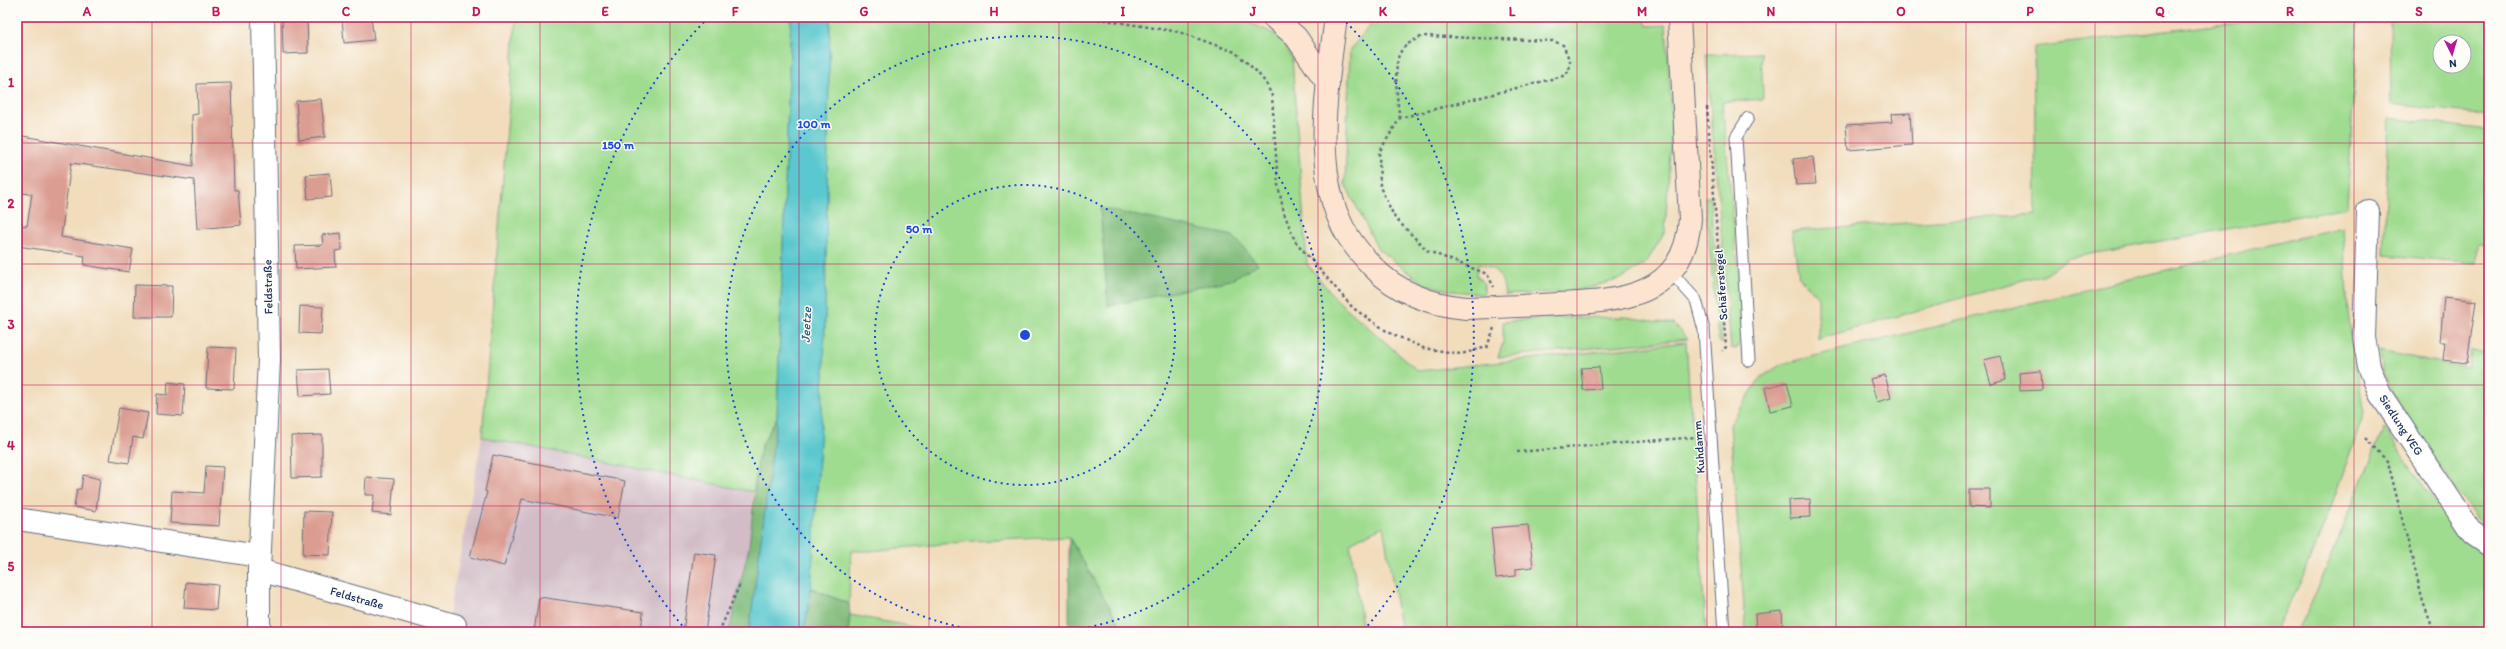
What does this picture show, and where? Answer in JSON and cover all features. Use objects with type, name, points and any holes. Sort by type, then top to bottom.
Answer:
[{"type":"main road","points":[[1273,17],[1301,43],[1328,84]]},
{"type":"main road","points":[[1336,17],[1328,84],[1326,121],[1328,181],[1340,222],[1361,255],[1377,272],[1395,285],[1427,301],[1446,306],[1495,307],[1596,302],[1624,299],[1650,289],[1670,270],[1683,249],[1690,228],[1687,136],[1679,17]]},
{"type":"street","name":"Feldstraße","points":[[260,632],[259,563],[269,359],[263,17]]},
{"type":"street","name":"Siedlung VEG","points":[[2368,211],[2364,338],[2369,366],[2380,394],[2464,521],[2473,534],[2489,546]]},
{"type":"street","name":"Feldstraße","points":[[17,519],[259,563],[455,625]]},
{"type":"lane","points":[[1748,118],[1736,137],[1749,361]]},
{"type":"lane","name":"Kuhdamm","points":[[1670,270],[1696,300],[1704,330],[1724,632]]},
{"type":"path","points":[[1086,17],[1179,32],[1235,52],[1256,71],[1266,84],[1272,96],[1278,185],[1284,213],[1295,241],[1353,308],[1388,332],[1422,348],[1461,354],[1487,347],[1494,332],[1494,284],[1487,274],[1428,251],[1395,218],[1380,187],[1379,152],[1400,118],[1396,98],[1399,55],[1410,42],[1423,36],[1553,41],[1563,45],[1570,60],[1569,71],[1563,76],[1400,118]]},
{"type":"path","name":"Schäferstegel","points":[[1707,364],[1726,347],[1715,196]]},
{"type":"path","points":[[1517,452],[1692,437]]},
{"type":"path","points":[[2365,438],[2388,462],[2423,602],[2434,632]]},
{"type":"path","points":[[719,632],[740,584]]},
{"type":"shaded area","points":[[482,437],[753,492],[749,547],[729,632],[446,632]]},
{"type":"green space","points":[[516,17],[791,17],[777,417],[762,445],[753,492],[482,437]]},
{"type":"green space","points":[[830,17],[1238,17],[1281,37],[1292,58],[1307,264],[1335,298],[1418,371],[1686,342],[1706,632],[1401,632],[1383,526],[1350,543],[1363,632],[1124,632],[1069,537],[974,541],[870,551],[851,551],[849,604],[811,588],[824,375]]},
{"type":"green space","points":[[1409,17],[1645,20],[1647,26],[1666,25],[1672,120],[1665,232],[1646,263],[1621,279],[1576,291],[1505,295],[1501,278],[1498,274],[1491,268],[1478,264],[1476,275],[1484,284],[1484,294],[1452,291],[1424,284],[1378,249],[1345,184],[1350,50],[1371,24]]},
{"type":"green space","points":[[2281,17],[2358,17],[2347,207],[2069,258],[2044,274],[1818,339],[1818,297],[1799,277],[1792,231],[2036,214],[2034,47]]},
{"type":"green space","points":[[2390,17],[2489,17],[2489,115],[2391,104]]},
{"type":"green space","points":[[1761,53],[1763,99],[1722,102],[1744,332],[1737,348],[1731,348],[1706,54]]},
{"type":"green space","points":[[2389,118],[2489,130],[2489,244],[2478,244],[2477,263],[2384,255]]},
{"type":"green space","points":[[1705,197],[1710,197],[1722,344],[1718,340]]},
{"type":"green space","points":[[1100,208],[1233,236],[1258,264],[1230,280],[1108,306]]},
{"type":"green space","points":[[2343,227],[2348,313],[2364,414],[2329,512],[2300,583],[2275,632],[1746,632],[1730,425],[1760,378],[1782,364]]},
{"type":"green space","points":[[1625,317],[1673,324],[1688,339],[1498,357],[1503,343],[1503,322],[1542,318]]},
{"type":"green space","points":[[2379,351],[2468,368],[2471,351],[2489,353],[2489,531],[2483,527],[2416,434],[2382,374]]},
{"type":"green space","points":[[777,417],[749,632],[729,632],[749,547],[758,460],[762,445]]},
{"type":"green space","points":[[2384,427],[2431,496],[2444,512],[2458,528],[2489,555],[2489,632],[2296,632],[2317,591]]},
{"type":"green space","points":[[1069,537],[1124,632],[1051,632],[1069,629]]},
{"type":"green space","points":[[811,588],[849,604],[850,615],[848,632],[804,632]]},
{"type":"green space","points":[[850,615],[941,632],[848,632]]},
{"type":"water","name":"Jeetze","points":[[791,17],[830,17],[824,375],[811,588],[804,632],[749,632],[777,417]]},
{"type":"building","points":[[282,17],[307,17],[308,53],[283,54]]},
{"type":"building","points":[[342,17],[371,17],[374,40],[344,43]]},
{"type":"building","points":[[231,83],[234,190],[238,190],[241,225],[197,229],[194,180],[71,163],[61,237],[133,249],[129,272],[84,265],[85,256],[17,246],[17,225],[27,226],[32,194],[17,193],[17,135],[193,166],[192,115],[198,114],[197,84]]},
{"type":"building","points":[[321,99],[325,137],[299,140],[296,101]]},
{"type":"building","points":[[1910,113],[1912,145],[1848,150],[1846,125],[1892,122],[1891,114]]},
{"type":"building","points":[[1813,157],[1816,184],[1796,185],[1793,159]]},
{"type":"building","points":[[330,173],[332,197],[308,199],[306,175]]},
{"type":"building","points":[[341,233],[342,250],[335,251],[336,267],[296,269],[295,246],[323,245],[322,235]]},
{"type":"building","points":[[135,285],[172,286],[171,317],[134,317]]},
{"type":"building","points":[[2444,297],[2476,301],[2467,363],[2443,360],[2445,342],[2440,342]]},
{"type":"building","points":[[300,306],[323,307],[321,334],[299,333]]},
{"type":"building","points":[[208,347],[236,348],[234,389],[206,388]]},
{"type":"building","points":[[2000,356],[2006,380],[1991,384],[1984,360]]},
{"type":"building","points":[[1599,367],[1601,389],[1583,390],[1581,368]]},
{"type":"building","points":[[328,369],[330,394],[300,396],[298,370]]},
{"type":"building","points":[[2041,371],[2042,390],[2020,391],[2019,373]]},
{"type":"building","points":[[1885,375],[1891,398],[1877,402],[1870,379]]},
{"type":"building","points":[[168,382],[185,384],[183,416],[156,414],[157,394],[167,395]]},
{"type":"building","points":[[1787,382],[1793,406],[1770,411],[1765,388]]},
{"type":"building","points":[[119,408],[148,413],[143,439],[133,437],[129,463],[110,460]]},
{"type":"building","points":[[322,435],[322,477],[292,478],[291,436]]},
{"type":"building","points":[[493,455],[625,481],[618,518],[522,499],[504,566],[470,557],[487,492],[485,491]]},
{"type":"building","points":[[206,466],[223,467],[219,526],[170,523],[172,491],[204,493]]},
{"type":"building","points":[[83,475],[100,479],[96,511],[74,507],[77,489],[81,489]]},
{"type":"building","points":[[366,477],[394,479],[391,515],[372,513],[374,495],[365,495]]},
{"type":"building","points":[[1969,489],[1990,489],[1990,508],[1969,507]]},
{"type":"building","points":[[1810,499],[1811,517],[1790,518],[1789,500]]},
{"type":"building","points":[[304,511],[332,512],[330,555],[303,554]]},
{"type":"building","points":[[1528,525],[1533,567],[1516,569],[1516,576],[1496,578],[1491,528]]},
{"type":"building","points":[[694,552],[716,555],[705,632],[683,632]]},
{"type":"building","points":[[186,582],[218,585],[216,610],[184,608]]},
{"type":"building","points":[[539,597],[643,612],[641,632],[534,632]]},
{"type":"building","points":[[1782,611],[1783,632],[1756,632],[1755,614]]}]
